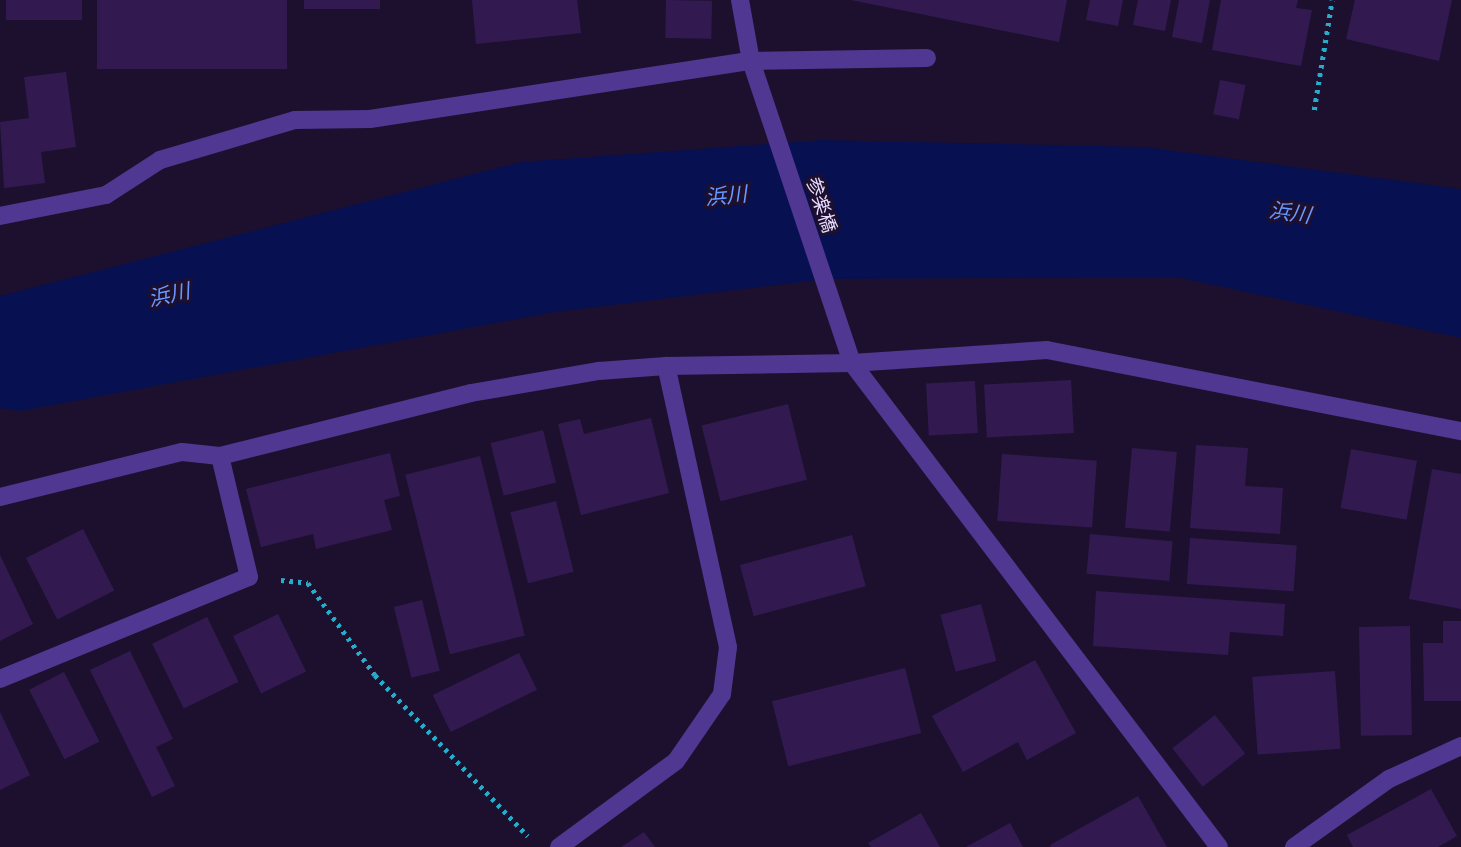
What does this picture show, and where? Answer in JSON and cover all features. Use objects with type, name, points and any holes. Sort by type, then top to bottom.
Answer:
[{"type":"street","name":"参楽橋","points":[[740,0],[751,61],[852,363],[1219,847]]},
{"type":"street","points":[[0,216],[106,195],[160,160],[295,120],[370,119],[751,61],[927,58]]},
{"type":"street","points":[[0,497],[182,452],[220,456],[471,393],[599,371],[666,366],[852,363],[1047,350],[1461,431]]},
{"type":"street","points":[[559,847],[676,761],[722,694],[727,647],[666,366]]},
{"type":"street","points":[[0,679],[249,577],[220,456]]},
{"type":"street","points":[[1294,847],[1389,779],[1461,746]]},
{"type":"path","points":[[1314,110],[1332,0]]},
{"type":"path","points":[[249,577],[307,583],[375,676],[538,847]]},
{"type":"water","name":"浜川","points":[[822,140],[1144,147],[1461,189],[1461,338],[1176,277],[826,279],[555,312],[20,411],[0,408],[0,296],[521,162]]},
{"type":"building","points":[[6,0],[82,0],[82,20],[6,20]]},
{"type":"building","points":[[97,0],[287,0],[287,69],[97,69]]},
{"type":"building","points":[[304,0],[380,0],[380,9],[304,9]]},
{"type":"building","points":[[472,0],[577,0],[581,33],[476,44]]},
{"type":"building","points":[[666,0],[712,1],[711,39],[665,38]]},
{"type":"building","points":[[851,0],[1067,0],[1059,42]]},
{"type":"building","points":[[1090,0],[1123,0],[1118,26],[1086,20]]},
{"type":"building","points":[[1138,0],[1171,0],[1165,31],[1133,25]]},
{"type":"building","points":[[1179,0],[1210,0],[1202,43],[1172,37]]},
{"type":"building","points":[[1221,0],[1298,0],[1296,8],[1312,10],[1301,66],[1212,50]]},
{"type":"building","points":[[1355,0],[1452,0],[1439,61],[1346,39]]},
{"type":"building","points":[[66,72],[76,147],[41,152],[45,183],[4,188],[0,122],[29,118],[24,77]]},
{"type":"building","points":[[1220,80],[1246,85],[1239,119],[1213,114]]},
{"type":"building","points":[[1071,380],[1074,433],[987,437],[984,385]]},
{"type":"building","points":[[975,381],[978,433],[929,435],[926,384]]},
{"type":"building","points":[[788,404],[807,480],[721,501],[702,426]]},
{"type":"building","points":[[651,418],[669,493],[581,515],[558,424],[580,419],[584,434]]},
{"type":"building","points":[[543,430],[556,482],[504,495],[491,443]]},
{"type":"building","points":[[1196,445],[1248,448],[1245,486],[1283,488],[1280,534],[1190,528]]},
{"type":"building","points":[[1132,448],[1177,452],[1170,532],[1125,528]]},
{"type":"building","points":[[1351,449],[1417,461],[1407,520],[1341,508]]},
{"type":"building","points":[[390,453],[400,496],[384,500],[392,530],[316,549],[313,534],[261,547],[246,489]]},
{"type":"building","points":[[1002,454],[1097,461],[1092,527],[997,521]]},
{"type":"building","points":[[480,456],[525,636],[450,654],[405,475]]},
{"type":"building","points":[[1432,469],[1461,474],[1461,609],[1409,599]]},
{"type":"building","points":[[556,501],[574,572],[528,583],[510,512]]},
{"type":"building","points":[[83,529],[114,590],[57,620],[26,558]]},
{"type":"building","points":[[1090,534],[1173,541],[1169,581],[1087,574]]},
{"type":"building","points":[[852,535],[866,586],[754,616],[740,565]]},
{"type":"building","points":[[1190,538],[1297,545],[1294,591],[1187,584]]},
{"type":"building","points":[[0,555],[33,624],[0,641]]},
{"type":"building","points":[[1096,591],[1285,604],[1283,636],[1230,632],[1228,655],[1093,646]]},
{"type":"building","points":[[422,600],[440,671],[412,678],[394,607]]},
{"type":"building","points":[[981,604],[996,661],[956,672],[940,615]]},
{"type":"building","points":[[278,614],[306,672],[261,693],[233,636]]},
{"type":"building","points":[[207,617],[239,682],[184,708],[152,644]]},
{"type":"building","points":[[1443,621],[1461,621],[1461,701],[1424,701],[1423,643],[1443,643]]},
{"type":"building","points":[[1410,626],[1412,735],[1361,736],[1359,627]]},
{"type":"building","points":[[130,651],[173,739],[156,747],[175,786],[152,797],[90,670]]},
{"type":"building","points":[[519,653],[537,690],[451,732],[433,695]]},
{"type":"building","points":[[1035,660],[1076,733],[1027,760],[1018,742],[963,772],[932,716]]},
{"type":"building","points":[[905,668],[921,733],[788,766],[772,701]]},
{"type":"building","points":[[1335,671],[1340,749],[1258,755],[1252,677]]},
{"type":"building","points":[[64,672],[99,741],[65,759],[29,690]]},
{"type":"building","points":[[0,712],[30,775],[0,790]]},
{"type":"building","points":[[1215,715],[1245,754],[1203,787],[1172,748]]},
{"type":"building","points":[[1431,789],[1457,836],[1438,847],[1353,847],[1347,835]]},
{"type":"building","points":[[1138,796],[1167,847],[1051,847],[1050,845]]},
{"type":"building","points":[[921,813],[940,847],[871,847],[868,843]]},
{"type":"building","points":[[1010,823],[1023,847],[966,847]]},
{"type":"building","points":[[644,832],[655,847],[621,847]]}]
